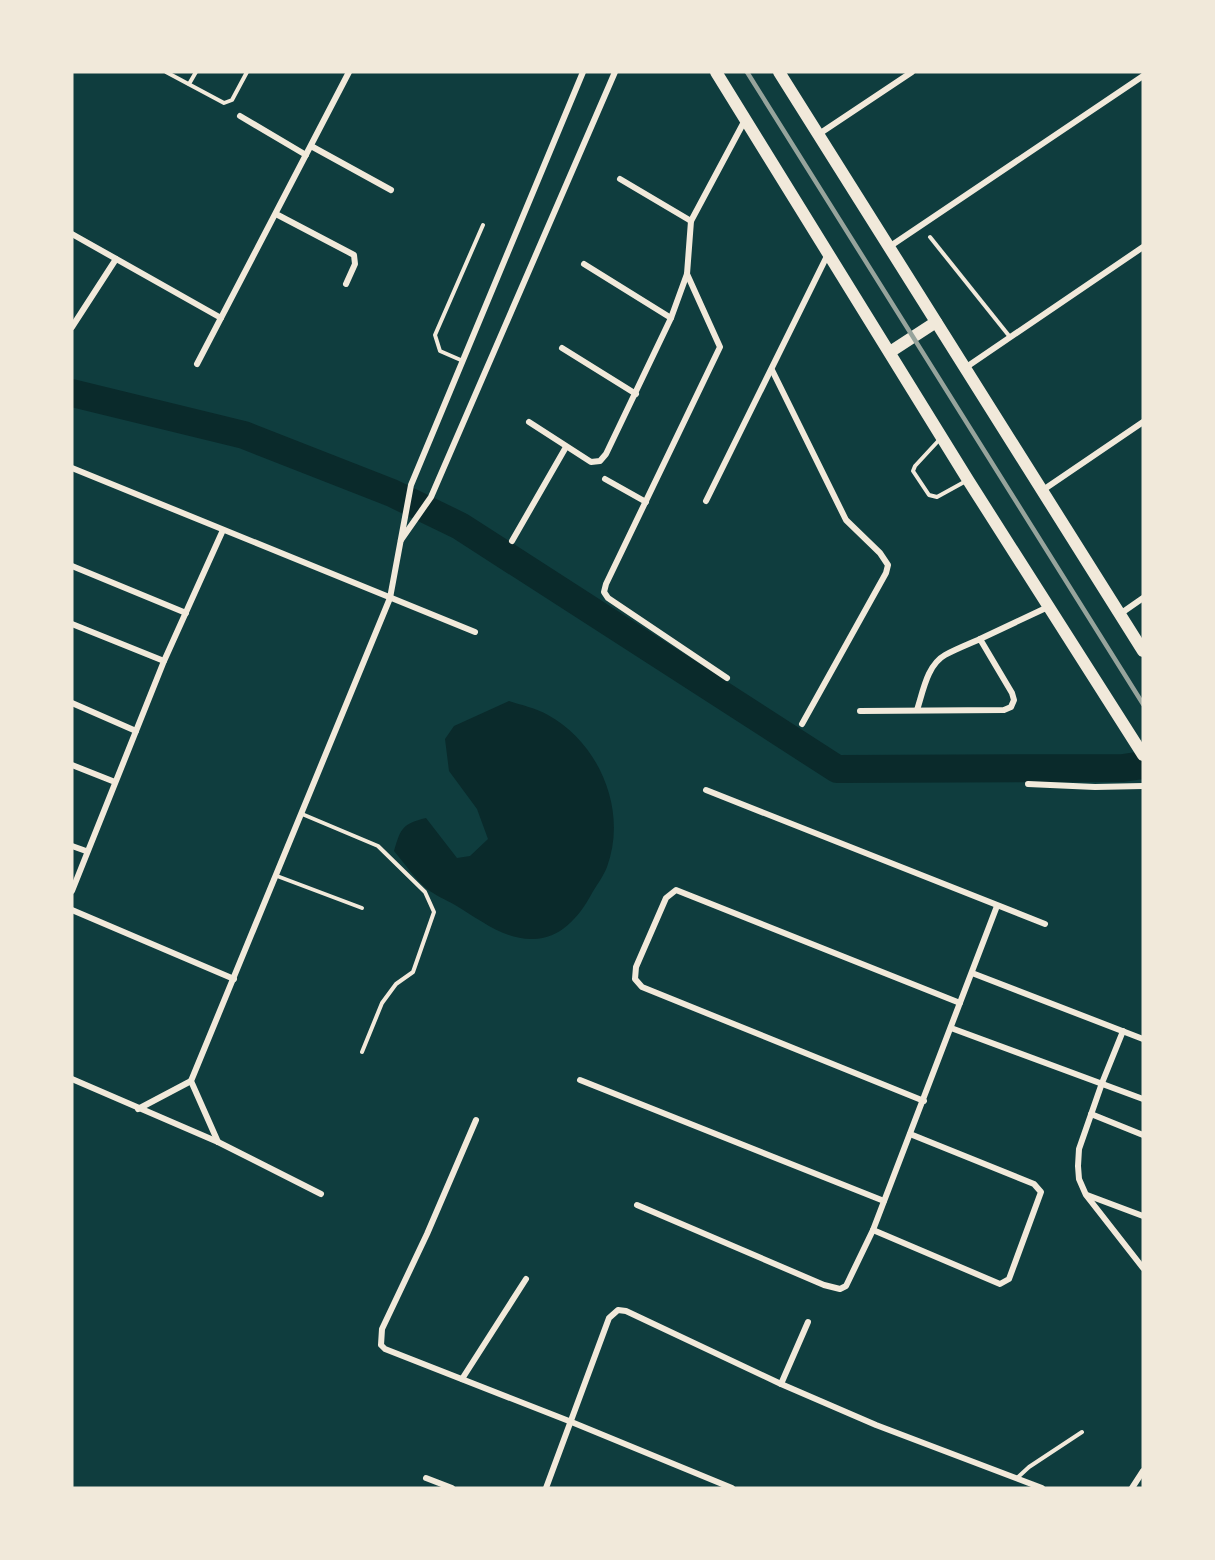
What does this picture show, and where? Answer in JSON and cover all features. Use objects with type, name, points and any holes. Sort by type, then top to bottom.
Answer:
[{"type":"main road","points":[[716,72],[968,480],[1143,755]]},
{"type":"main road","points":[[779,72],[1143,651]]},
{"type":"main road","points":[[890,352],[936,322]]},
{"type":"street","points":[[197,364],[349,72]]},
{"type":"street","points":[[138,1108],[191,1081],[390,598],[411,485],[583,72]]},
{"type":"street","points":[[400,542],[431,497],[615,72]]},
{"type":"street","points":[[818,135],[912,72]]},
{"type":"street","points":[[888,248],[1143,76]]},
{"type":"street","points":[[240,116],[306,155]]},
{"type":"street","points":[[530,422],[591,462],[600,461],[606,454],[671,318],[687,274],[691,221],[746,120]]},
{"type":"street","points":[[311,146],[391,190]]},
{"type":"street","points":[[620,179],[691,221]]},
{"type":"street","points":[[276,214],[354,255],[355,264],[346,284]]},
{"type":"street","points":[[72,234],[221,318]]},
{"type":"street","points":[[965,368],[1143,247]]},
{"type":"street","points":[[706,501],[829,253]]},
{"type":"street","points":[[72,327],[116,259]]},
{"type":"street","points":[[584,264],[671,318]]},
{"type":"street","points":[[687,274],[720,347],[604,591],[608,598],[727,678]]},
{"type":"street","points":[[562,348],[636,394]]},
{"type":"street","points":[[772,370],[846,520],[888,565],[802,724]]},
{"type":"street","points":[[1043,490],[1143,422]]},
{"type":"street","points":[[512,541],[566,447]]},
{"type":"street","points":[[72,468],[475,632]]},
{"type":"street","points":[[605,479],[646,502]]},
{"type":"street","points":[[72,891],[86,851],[164,662],[223,530]]},
{"type":"street","points":[[72,567],[186,612]]},
{"type":"street","points":[[1120,614],[1143,598]]},
{"type":"street","points":[[917,710],[930,672],[943,656],[1048,606]]},
{"type":"street","points":[[72,624],[164,662]]},
{"type":"street","points":[[860,711],[1004,710],[1011,706],[1014,700],[1012,693],[980,639]]},
{"type":"street","points":[[72,703],[136,731]]},
{"type":"street","points":[[72,765],[115,782]]},
{"type":"street","points":[[1028,784],[1095,787],[1143,786]]},
{"type":"street","points":[[706,790],[1045,924]]},
{"type":"street","points":[[72,846],[86,851]]},
{"type":"street","points":[[924,1101],[642,987],[635,979],[636,967],[666,898],[676,890],[960,1003]]},
{"type":"street","points":[[637,1205],[833,1288],[840,1289],[846,1286],[873,1230],[997,906]]},
{"type":"street","points":[[72,910],[234,979]]},
{"type":"street","points":[[972,973],[1143,1038]]},
{"type":"street","points":[[951,1028],[1143,1099]]},
{"type":"street","points":[[1123,1031],[1079,1149],[1079,1179],[1086,1195],[1143,1268]]},
{"type":"street","points":[[72,1079],[218,1142],[321,1194]]},
{"type":"street","points":[[580,1080],[884,1201]]},
{"type":"street","points":[[191,1081],[218,1142]]},
{"type":"street","points":[[1091,1114],[1143,1135]]},
{"type":"street","points":[[476,1120],[427,1234],[382,1329],[381,1345],[385,1349],[570,1421],[732,1488]]},
{"type":"street","points":[[873,1230],[1000,1284],[1009,1280],[1041,1192],[1034,1184],[910,1134]]},
{"type":"street","points":[[1086,1195],[1143,1216]]},
{"type":"street","points":[[462,1379],[526,1279]]},
{"type":"street","points":[[546,1488],[609,1318],[618,1310],[626,1311],[781,1384],[876,1425],[1042,1488]]},
{"type":"street","points":[[781,1384],[808,1322]]},
{"type":"street","points":[[1132,1488],[1143,1471]]},
{"type":"street","points":[[426,1478],[452,1488]]},
{"type":"lane","points":[[166,72],[224,104],[229,103],[247,72]]},
{"type":"lane","points":[[189,85],[196,72]]},
{"type":"lane","points":[[464,361],[441,351],[435,334],[483,225]]},
{"type":"lane","points":[[930,237],[1010,337]]},
{"type":"lane","points":[[942,436],[913,471],[929,495],[937,497],[968,480]]},
{"type":"lane","points":[[302,814],[378,846],[425,891],[434,912],[413,972],[396,984],[382,1003],[362,1052]]},
{"type":"lane","points":[[277,876],[362,908]]},
{"type":"lane","points":[[1017,1478],[1029,1467],[1082,1431]]},
{"type":"water","points":[[509,701],[548,715],[566,727],[595,760],[611,801],[614,823],[613,845],[607,867],[574,919],[560,931],[543,938],[512,936],[483,922],[427,889],[394,851],[404,828],[412,822],[426,818],[457,858],[470,856],[488,839],[477,809],[449,771],[445,739],[454,726]]},
{"type":"waterway","points":[[72,393],[244,435],[392,493],[460,526],[837,769],[1123,768],[1143,765]]},
{"type":"railway","points":[[747,72],[1143,704]]}]
